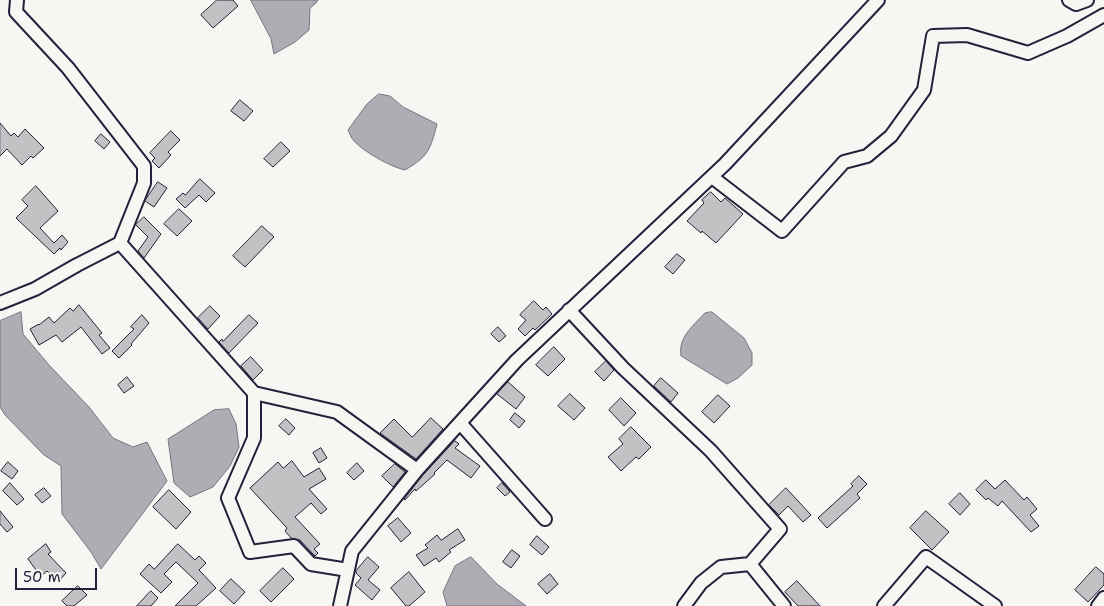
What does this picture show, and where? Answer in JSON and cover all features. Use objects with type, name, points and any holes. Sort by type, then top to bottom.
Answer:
[{"type":"street","points":[[0,303],[35,289],[120,243],[144,183],[144,166],[68,68],[16,12],[17,0]]},
{"type":"street","points":[[340,606],[352,551],[417,470],[461,424],[517,360],[726,164],[878,0]]},
{"type":"street","points":[[1069,0],[1076,4],[1086,0]]},
{"type":"street","points":[[712,177],[782,231],[844,162],[867,156],[891,136],[924,90],[934,36],[967,35],[1028,53],[1067,36],[1104,15]]},
{"type":"street","points":[[120,243],[254,393],[337,412],[417,470]]},
{"type":"street","points":[[569,310],[623,368],[711,451],[780,529],[750,564],[721,567],[701,583],[684,606]]},
{"type":"street","points":[[254,393],[254,438],[228,498],[250,552],[294,546],[311,564],[348,570]]},
{"type":"street","points":[[461,424],[545,519]]},
{"type":"street","points":[[884,606],[926,557],[995,606]]},
{"type":"street","points":[[750,564],[784,606]]},
{"type":"street","points":[[1098,606],[1104,598]]},
{"type":"shaded area","points":[[251,0],[318,0],[310,8],[309,30],[295,42],[274,54],[271,39]]},
{"type":"shaded area","points":[[379,94],[390,96],[403,107],[437,124],[427,152],[419,161],[405,170],[385,162],[364,150],[353,140],[348,130],[367,104]]},
{"type":"shaded area","points":[[21,312],[23,334],[49,365],[89,407],[113,438],[133,447],[147,442],[167,481],[101,569],[91,552],[62,514],[61,466],[44,455],[5,415],[0,407],[0,321]]},
{"type":"shaded area","points":[[712,312],[744,338],[752,353],[752,365],[738,378],[727,384],[681,356],[682,343],[687,332],[705,313]]},
{"type":"shaded area","points":[[229,409],[236,424],[239,447],[230,466],[213,487],[190,497],[174,483],[168,439],[214,410]]},
{"type":"shaded area","points":[[471,557],[497,584],[526,606],[447,606],[443,592],[455,566]]},
{"type":"building","points":[[217,0],[233,0],[238,6],[213,28],[201,15]]},
{"type":"building","points":[[240,100],[253,111],[244,121],[231,111]]},
{"type":"building","points":[[0,123],[11,136],[14,133],[18,137],[25,129],[44,148],[33,158],[31,156],[22,165],[7,149],[0,156]]},
{"type":"building","points":[[171,131],[180,140],[168,152],[171,155],[159,168],[152,161],[155,158],[150,153]]},
{"type":"building","points":[[101,134],[110,142],[104,149],[95,141]]},
{"type":"building","points":[[281,142],[290,151],[273,167],[264,159]]},
{"type":"building","points":[[200,179],[215,193],[206,202],[199,195],[185,208],[176,199],[183,193],[185,195]]},
{"type":"building","points":[[158,182],[167,188],[154,207],[145,201]]},
{"type":"building","points":[[36,186],[58,211],[40,228],[54,243],[62,235],[68,242],[61,250],[60,248],[54,254],[16,218],[28,206],[22,200]]},
{"type":"building","points":[[711,192],[721,202],[725,198],[743,214],[716,243],[687,221],[704,203],[702,200]]},
{"type":"building","points":[[179,209],[192,221],[177,236],[164,224]]},
{"type":"building","points":[[144,217],[161,234],[144,258],[138,251],[148,237],[136,225]]},
{"type":"building","points":[[262,226],[274,237],[245,267],[233,256]]},
{"type":"building","points":[[677,254],[685,260],[673,274],[665,267]]},
{"type":"building","points":[[534,301],[543,310],[546,307],[552,314],[535,330],[533,328],[525,336],[518,329],[526,320],[520,315]]},
{"type":"building","points":[[79,305],[102,333],[99,335],[110,348],[102,354],[81,327],[62,342],[56,335],[39,345],[30,329],[49,317],[54,323],[70,308],[73,311]]},
{"type":"building","points":[[210,306],[220,316],[208,329],[198,318]]},
{"type":"building","points":[[142,315],[149,323],[119,358],[112,351],[134,329],[131,327]]},
{"type":"building","points":[[249,315],[258,323],[229,353],[219,342],[222,339],[223,341]]},
{"type":"building","points":[[498,327],[506,336],[499,342],[491,334]]},
{"type":"building","points":[[554,347],[565,359],[548,376],[536,365]]},
{"type":"building","points":[[251,357],[263,370],[253,380],[241,366]]},
{"type":"building","points":[[606,361],[614,370],[604,381],[595,372]]},
{"type":"building","points":[[127,377],[134,386],[124,393],[118,385]]},
{"type":"building","points":[[661,378],[678,393],[671,402],[654,386]]},
{"type":"building","points":[[508,382],[525,397],[516,409],[497,394]]},
{"type":"building","points":[[570,394],[585,408],[574,420],[558,406]]},
{"type":"building","points":[[718,395],[730,406],[714,423],[702,412]]},
{"type":"building","points":[[621,398],[636,413],[624,426],[609,410]]},
{"type":"building","points":[[515,413],[525,421],[519,428],[510,420]]},
{"type":"building","points":[[431,418],[443,429],[416,459],[380,433],[394,419],[412,437]]},
{"type":"building","points":[[286,419],[295,428],[289,435],[279,426]]},
{"type":"building","points":[[631,427],[651,447],[639,459],[636,457],[621,471],[608,457],[623,444],[619,439]]},
{"type":"building","points":[[455,441],[459,444],[455,448],[480,466],[471,478],[447,460],[435,474],[416,491],[415,489],[405,500],[423,475]]},
{"type":"building","points":[[321,448],[327,458],[319,463],[313,453]]},
{"type":"building","points":[[292,461],[304,477],[319,468],[326,479],[309,489],[327,509],[321,514],[311,503],[295,517],[320,544],[314,549],[318,553],[315,556],[300,540],[291,538],[285,531],[287,528],[250,488],[278,462],[283,468]]},
{"type":"building","points":[[8,462],[18,471],[12,479],[1,471]]},
{"type":"building","points":[[357,463],[364,471],[354,480],[347,473]]},
{"type":"building","points":[[395,464],[405,472],[393,487],[382,476]]},
{"type":"building","points":[[859,476],[867,484],[857,494],[860,498],[827,528],[818,518],[853,486],[851,484]]},
{"type":"building","points":[[986,480],[995,489],[1005,480],[1024,500],[1027,497],[1037,509],[1030,515],[1039,526],[1031,532],[1002,501],[998,506],[988,498],[986,500],[976,490]]},
{"type":"building","points":[[10,483],[24,499],[17,505],[3,491]]},
{"type":"building","points":[[502,483],[510,492],[505,496],[497,488]]},
{"type":"building","points":[[44,488],[51,496],[42,503],[35,495]]},
{"type":"building","points":[[786,488],[811,515],[803,522],[788,506],[779,515],[769,505]]},
{"type":"building","points":[[169,490],[191,512],[176,529],[153,507]]},
{"type":"building","points":[[960,493],[970,504],[960,515],[949,504]]},
{"type":"building","points":[[0,511],[13,527],[7,532],[0,524]]},
{"type":"building","points":[[926,511],[949,532],[932,550],[910,528]]},
{"type":"building","points":[[398,518],[411,533],[401,542],[388,526]]},
{"type":"building","points":[[458,529],[465,540],[449,550],[451,552],[439,562],[436,558],[424,566],[416,555],[428,548],[425,545],[437,535],[441,540]]},
{"type":"building","points":[[537,536],[549,547],[542,555],[530,545]]},
{"type":"building","points":[[46,544],[51,552],[48,554],[66,573],[58,582],[47,571],[40,577],[34,571],[36,570],[28,559]]},
{"type":"building","points":[[178,544],[195,560],[199,556],[206,563],[199,570],[216,588],[196,606],[175,606],[198,583],[176,562],[164,574],[172,582],[161,593],[140,574],[149,564],[154,569]]},
{"type":"building","points":[[512,550],[520,556],[511,568],[503,562]]},
{"type":"building","points":[[368,557],[379,567],[368,580],[380,590],[372,600],[355,585],[361,578],[356,571]]},
{"type":"building","points":[[1096,567],[1104,574],[1104,585],[1088,602],[1075,590]]},
{"type":"building","points":[[283,568],[294,579],[271,602],[260,591]]},
{"type":"building","points":[[409,572],[425,592],[409,606],[406,606],[391,588]]},
{"type":"building","points":[[550,574],[558,584],[547,594],[538,584]]},
{"type":"building","points":[[231,579],[245,592],[234,604],[220,591]]},
{"type":"building","points":[[797,581],[820,606],[798,606],[785,592]]},
{"type":"building","points":[[78,586],[87,595],[74,606],[67,606],[62,601]]},
{"type":"building","points":[[151,591],[158,598],[151,606],[137,606]]}]
